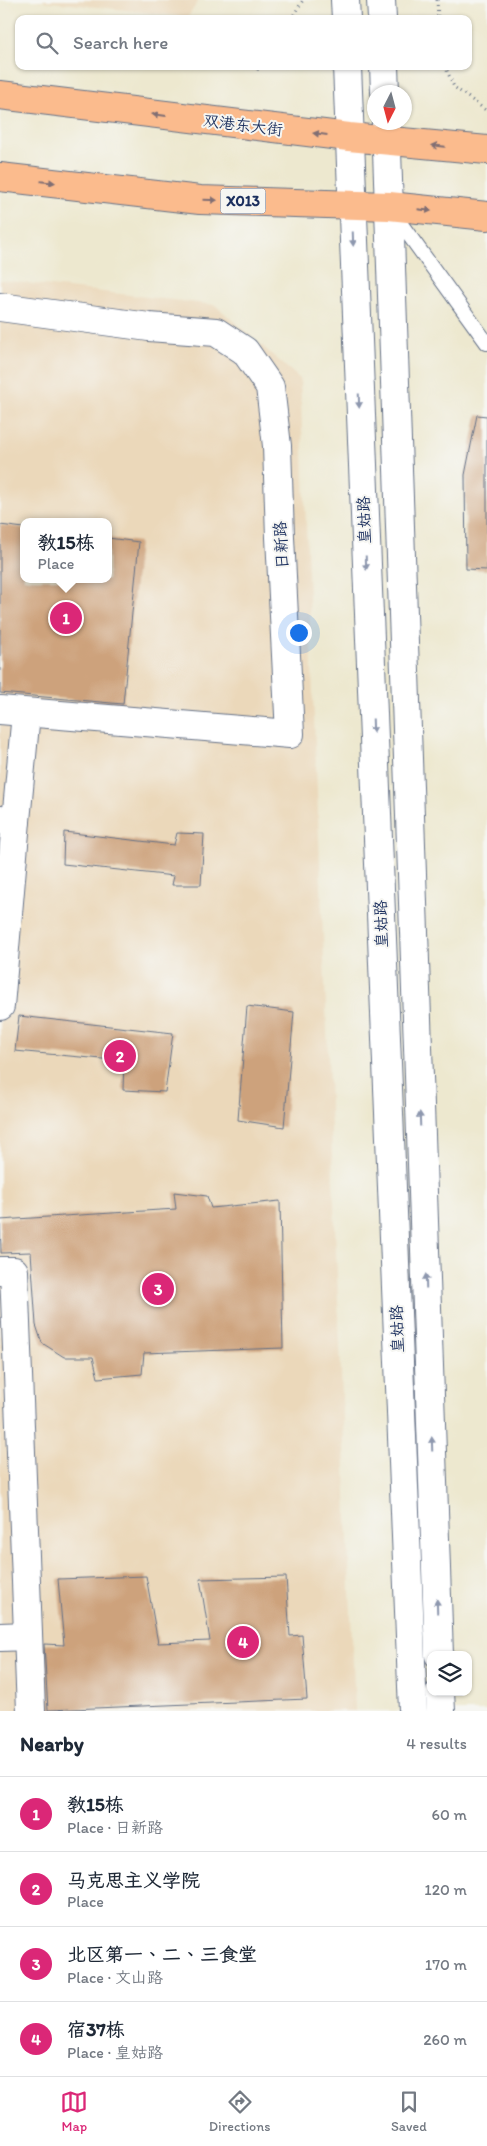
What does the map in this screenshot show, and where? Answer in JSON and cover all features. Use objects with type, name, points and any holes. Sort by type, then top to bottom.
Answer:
[{"type":"main road","name":"双港东大街","points":[[0,96],[349,138],[386,132],[487,150]]},
{"type":"main road","name":"X013","points":[[0,177],[200,200],[389,206],[487,216]]},
{"type":"street","points":[[345,0],[346,15]]},
{"type":"street","points":[[382,0],[382,15]]},
{"type":"street","name":"皇姑路","points":[[347,70],[351,205],[413,1711]]},
{"type":"street","points":[[384,70],[384,85]]},
{"type":"street","name":"皇姑路","points":[[386,132],[439,1651]]},
{"type":"street","name":"日新路","points":[[0,307],[149,327],[216,332],[245,351],[270,387],[277,446],[290,734],[13,712],[0,1006]]},
{"type":"street","points":[[0,1271],[14,1271],[10,1433],[28,1636],[30,1711]]},
{"type":"street","points":[[0,1637],[28,1636]]},
{"type":"street","points":[[440,1696],[441,1711]]},
{"type":"lane","points":[[389,206],[487,343]]},
{"type":"path","points":[[294,15],[304,0]]},
{"type":"path","points":[[437,0],[438,15]]},
{"type":"path","points":[[447,70],[454,87],[487,111]]},
{"type":"shaded area","points":[[34,0],[199,0],[189,15],[170,15]]},
{"type":"shaded area","points":[[0,280],[215,305],[300,379],[355,1711],[0,1711]]},
{"type":"building","points":[[477,415],[487,416],[487,570],[466,569],[465,475]]},
{"type":"building","points":[[0,525],[20,528],[20,583],[112,583],[112,539],[139,542],[123,704],[0,693]]},
{"type":"building","points":[[64,832],[174,845],[177,833],[204,834],[201,885],[172,885],[174,876],[63,864]]},
{"type":"building","points":[[247,1006],[294,1012],[284,1127],[238,1120]]},
{"type":"building","points":[[19,1016],[173,1033],[165,1092],[123,1090],[124,1061],[15,1051]]},
{"type":"building","points":[[174,1192],[207,1196],[211,1208],[280,1201],[283,1348],[144,1353],[142,1374],[98,1378],[93,1357],[64,1357],[42,1343],[36,1325],[31,1252],[1,1253],[0,1220],[176,1209]]},
{"type":"building","points":[[146,1576],[158,1643],[210,1641],[200,1579],[286,1577],[290,1636],[302,1635],[307,1699],[48,1710],[44,1644],[64,1645],[58,1579]]},
{"type":"place","name":"教15栋","points":[[66,618]]},
{"type":"place","name":"马克思主义学院","points":[[120,1056]]},
{"type":"place","name":"北区第一、二、三食堂","points":[[158,1289]]},
{"type":"place","name":"宿37栋","points":[[243,1642]]}]
